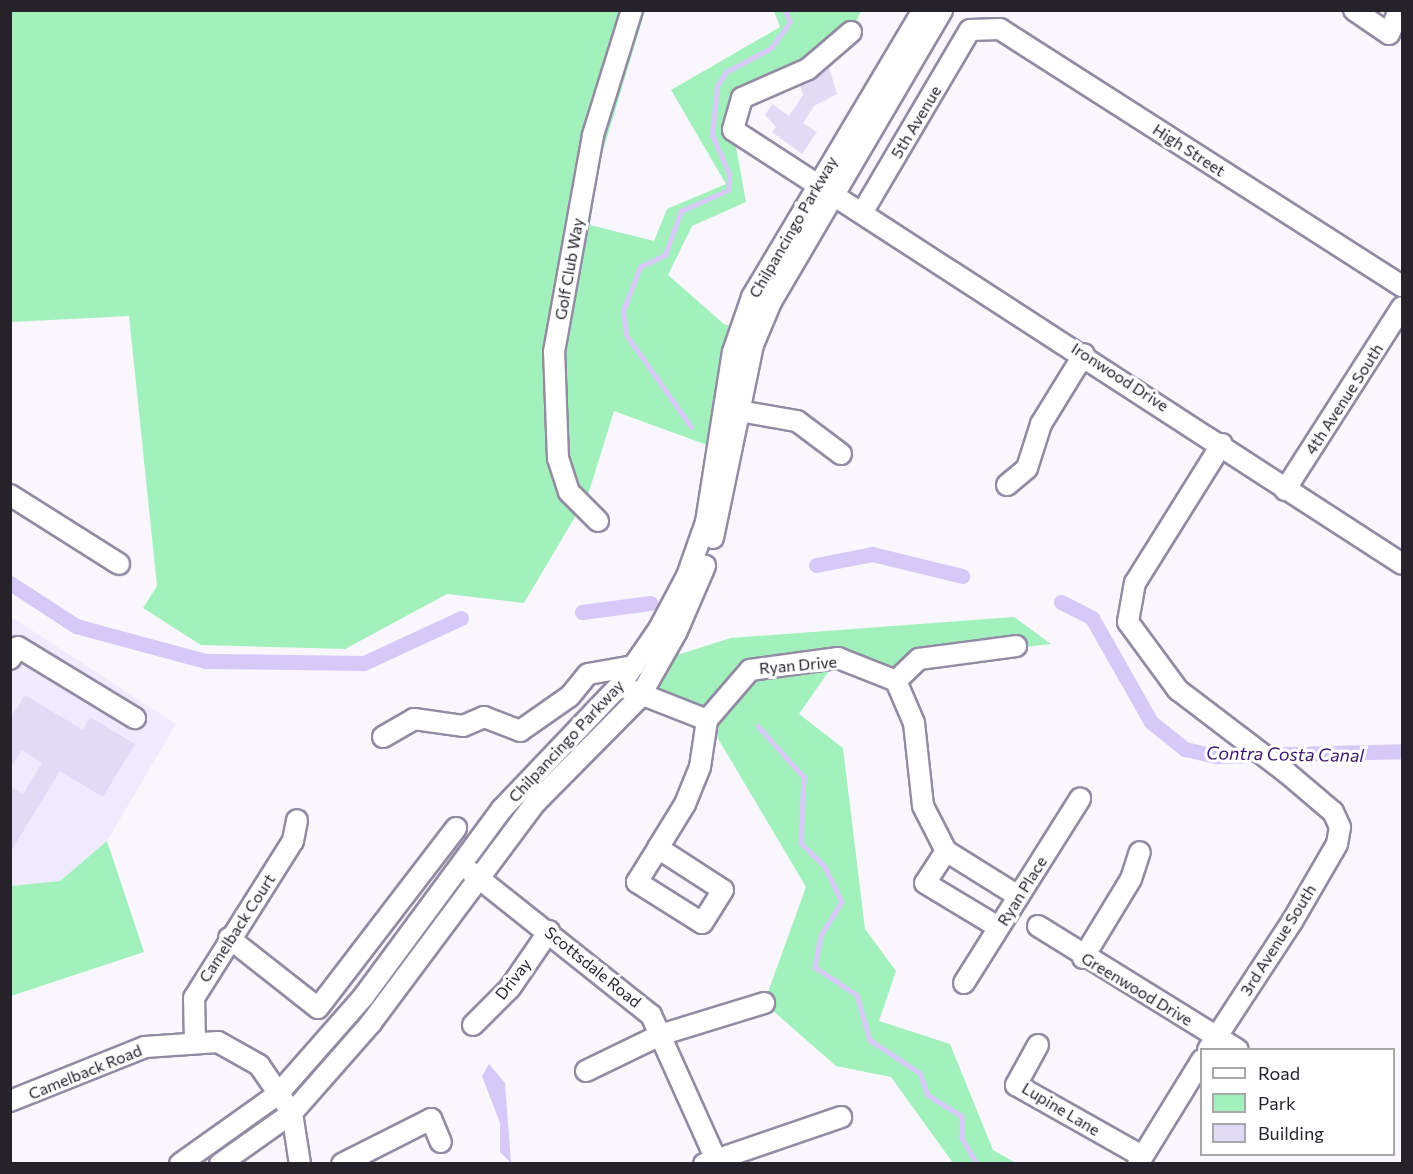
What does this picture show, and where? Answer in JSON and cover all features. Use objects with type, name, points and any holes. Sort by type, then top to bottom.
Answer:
[{"type":"street","name":"Golf Club Way","points":[[598,521],[569,492],[558,459],[554,352],[592,135],[632,10]]},
{"type":"street","name":"Chilpancingo Parkway","points":[[220,1164],[291,1113],[371,1023],[536,802],[639,698],[677,631],[704,569],[726,500],[733,352],[752,297],[815,186],[923,10]]},
{"type":"street","name":"Chilpancingo Parkway","points":[[180,1164],[278,1094],[364,996],[502,809],[621,684],[634,666],[687,576],[706,522],[732,410],[753,345],[781,282],[942,10]]},
{"type":"street","points":[[1354,10],[1389,34],[1399,10]]},
{"type":"street","name":"High Street","points":[[970,30],[1000,29],[1402,286]]},
{"type":"street","name":"5th Avenue","points":[[862,213],[970,30]]},
{"type":"street","name":"Ironwood Drive","points":[[851,32],[807,69],[742,98],[733,130],[832,197],[862,213],[1084,354],[1222,444],[1286,490],[1402,564]]},
{"type":"street","name":"4th Avenue South","points":[[1286,490],[1402,307]]},
{"type":"street","points":[[1007,485],[1027,468],[1041,424],[1084,354]]},
{"type":"street","points":[[732,410],[797,421],[841,454]]},
{"type":"street","name":"3rd Avenue South","points":[[1213,1043],[1338,844],[1340,827],[1333,812],[1274,763],[1231,734],[1178,690],[1128,622],[1134,583],[1222,444]]},
{"type":"street","points":[[10,495],[119,564]]},
{"type":"street","points":[[1016,646],[919,659],[896,681],[914,723],[923,806],[946,851],[1018,896]]},
{"type":"street","points":[[13,649],[135,718]]},
{"type":"street","name":"Ryan Drive","points":[[707,720],[750,670],[838,658],[896,681]]},
{"type":"street","points":[[383,737],[414,719],[463,726],[484,717],[520,731],[570,696],[588,675],[634,666]]},
{"type":"street","points":[[621,684],[639,698],[707,720],[700,767],[658,848]]},
{"type":"street","name":"Ryan Place","points":[[964,982],[1080,799]]},
{"type":"street","name":"Camelback Court","points":[[195,1041],[194,998],[229,938],[294,841],[297,820]]},
{"type":"street","points":[[229,938],[318,1008],[456,828]]},
{"type":"street","points":[[946,851],[925,883],[998,927]]},
{"type":"street","points":[[1083,958],[1131,879],[1140,852]]},
{"type":"street","name":"Scottsdale Road","points":[[461,864],[549,930],[651,1014],[712,1162]]},
{"type":"street","name":"Greenwood Drive","points":[[1038,926],[1213,1043],[1231,1048]]},
{"type":"street","name":"Drivay","points":[[473,1025],[510,988],[549,930]]},
{"type":"street","points":[[586,1071],[660,1035],[764,1003]]},
{"type":"street","name":"Camelback Road","points":[[10,1101],[145,1047],[195,1041],[218,1042],[244,1053],[291,1113],[300,1164]]},
{"type":"street","name":"Lupine Lane","points":[[1038,1045],[1016,1085],[1140,1160]]},
{"type":"street","points":[[1140,1160],[1200,1063]]},
{"type":"street","points":[[712,1162],[841,1117]]},
{"type":"street","points":[[342,1164],[431,1119],[441,1142]]},
{"type":"shaded area","points":[[10,616],[176,724],[107,841],[60,881],[11,886]]},
{"type":"shaded area","points":[[489,1064],[505,1083],[511,1163],[500,1152],[500,1123],[482,1076]]},
{"type":"green space","points":[[10,11],[645,11],[599,164],[590,225],[654,241],[667,209],[726,184],[671,90],[780,27],[774,11],[861,11],[851,32],[742,98],[733,130],[746,202],[692,226],[668,275],[724,324],[741,329],[718,449],[614,411],[588,495],[524,603],[447,594],[345,649],[201,645],[143,608],[157,586],[129,316],[11,322]]},
{"type":"green space","points":[[1014,617],[1051,644],[919,659],[896,681],[838,658],[799,714],[843,748],[865,929],[896,971],[879,1021],[950,1044],[993,1150],[1016,1163],[953,1163],[891,1077],[836,1066],[764,1003],[806,887],[707,720],[639,698],[661,660],[731,638]]},
{"type":"green space","points":[[107,841],[144,952],[11,996],[11,886],[60,881]]},
{"type":"building","points":[[829,67],[837,94],[814,106],[803,123],[817,132],[802,154],[772,132],[776,127],[765,115],[772,104],[789,116],[803,95],[800,85]]},
{"type":"building","points":[[25,695],[83,730],[90,717],[135,744],[103,797],[60,771],[10,853],[10,786],[23,794],[42,763],[22,750],[10,768],[10,718]]},
{"type":"waterway","points":[[691,427],[626,335],[623,311],[640,267],[665,255],[681,211],[728,190],[729,174],[712,135],[717,86],[726,72],[771,48],[790,22],[785,10]]},
{"type":"waterway","name":"Contra Costa Canal","points":[[816,565],[872,554],[962,576]]},
{"type":"waterway","name":"Contra Costa Canal","points":[[10,583],[76,626],[206,661],[364,663],[461,618]]},
{"type":"waterway","name":"Contra Costa Canal","points":[[1061,602],[1092,618],[1151,722],[1185,749],[1216,756],[1402,751]]},
{"type":"waterway","name":"Contra Costa Canal","points":[[582,612],[650,603]]},
{"type":"waterway","points":[[758,726],[804,777],[801,843],[824,865],[842,902],[821,936],[815,967],[857,995],[870,1040],[920,1073],[928,1095],[962,1116],[962,1138],[977,1164]]}]
